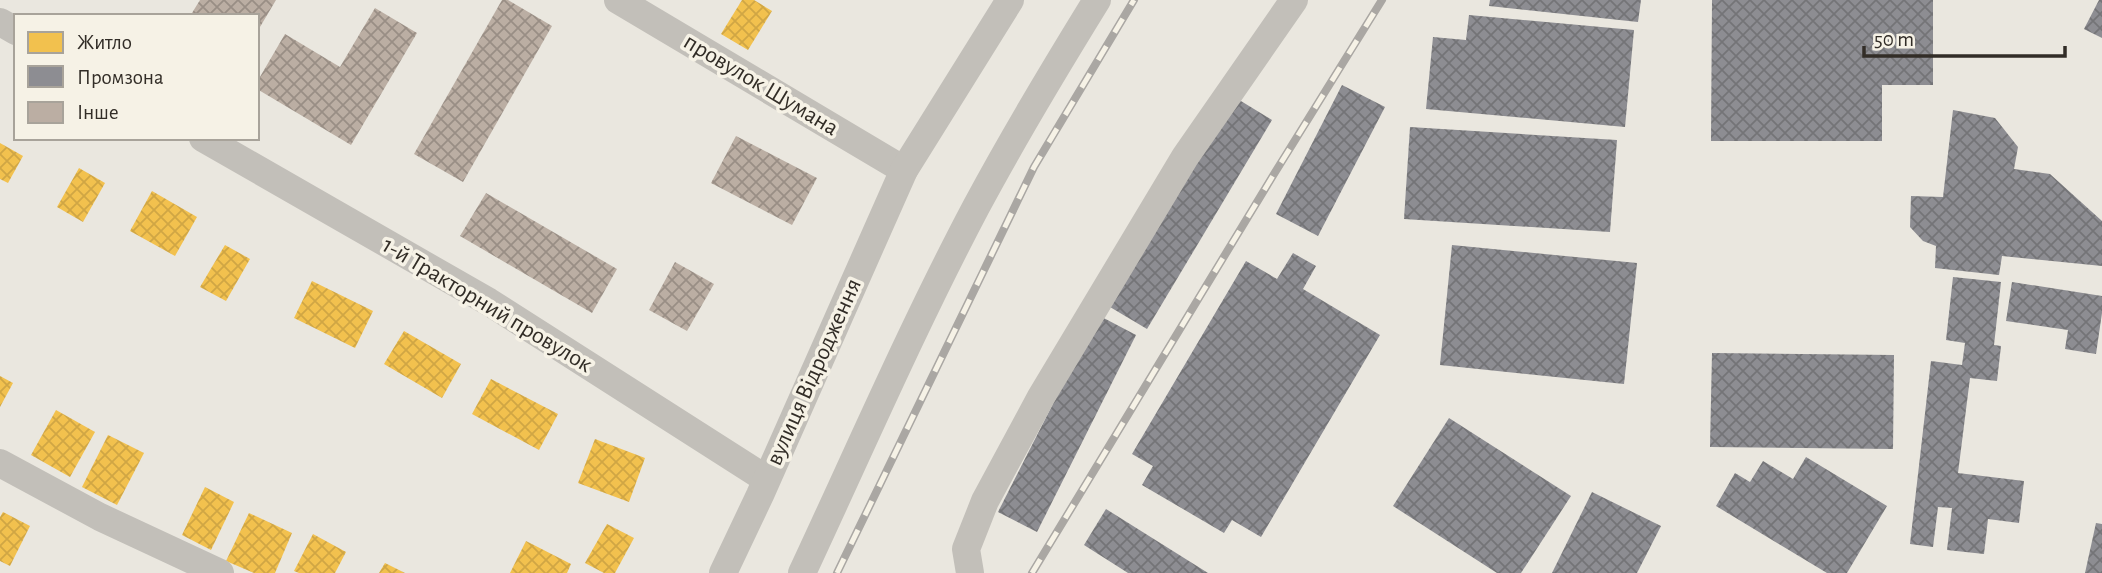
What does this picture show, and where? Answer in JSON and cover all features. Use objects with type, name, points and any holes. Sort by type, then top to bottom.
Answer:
[{"type":"street","name":"провулок Шумана","points":[[618,0],[904,170]]},
{"type":"street","name":"вулиця Відродження","points":[[723,573],[904,170],[1010,0]]},
{"type":"street","points":[[802,573],[970,220],[1012,141],[1097,0]]},
{"type":"street","points":[[970,573],[966,549],[985,501],[1041,397],[1185,157],[1294,0]]},
{"type":"street","name":"1-й Тракторний провулок","points":[[206,140],[489,302],[766,479]]},
{"type":"street","points":[[0,463],[100,517],[220,573]]},
{"type":"building: Житло","points":[[742,0],[754,0],[772,11],[748,50],[721,34]]},
{"type":"building: Житло","points":[[0,143],[23,156],[8,183],[0,179]]},
{"type":"building: Житло","points":[[79,168],[105,183],[83,222],[57,207]]},
{"type":"building: Житло","points":[[152,191],[197,217],[175,256],[130,231]]},
{"type":"building: Житло","points":[[225,245],[250,259],[226,301],[200,287]]},
{"type":"building: Житло","points":[[312,281],[373,311],[355,348],[294,318]]},
{"type":"building: Житло","points":[[404,331],[461,364],[442,398],[384,364]]},
{"type":"building: Житло","points":[[0,376],[13,383],[0,407]]},
{"type":"building: Житло","points":[[491,379],[558,414],[539,450],[472,414]]},
{"type":"building: Житло","points":[[56,410],[95,432],[70,477],[31,455]]},
{"type":"building: Житло","points":[[108,435],[144,453],[117,505],[82,487]]},
{"type":"building: Житло","points":[[595,439],[645,458],[629,502],[578,483]]},
{"type":"building: Житло","points":[[205,487],[234,502],[211,550],[182,535]]},
{"type":"building: Житло","points":[[3,512],[30,526],[10,566],[0,561],[0,517]]},
{"type":"building: Житло","points":[[249,513],[292,533],[275,573],[254,573],[226,561]]},
{"type":"building: Житло","points":[[607,524],[634,538],[615,573],[604,573],[585,563]]},
{"type":"building: Житло","points":[[313,534],[346,552],[335,573],[294,571]]},
{"type":"building: Житло","points":[[526,541],[571,564],[567,573],[510,573]]},
{"type":"building: Житло","points":[[385,563],[405,573],[379,573]]},
{"type":"building: Промзона","points":[[1490,0],[1641,0],[1638,22],[1489,6]]},
{"type":"building: Промзона","points":[[1712,0],[1933,0],[1933,85],[1882,85],[1882,141],[1711,141]]},
{"type":"building: Промзона","points":[[2099,0],[2102,0],[2102,38],[2084,29]]},
{"type":"building: Промзона","points":[[1469,15],[1634,30],[1625,127],[1426,109],[1433,37],[1466,40]]},
{"type":"building: Промзона","points":[[1342,85],[1385,107],[1318,236],[1276,214]]},
{"type":"building: Промзона","points":[[1236,98],[1272,120],[1147,329],[1110,307]]},
{"type":"building: Промзона","points":[[1953,110],[1995,118],[2018,147],[2014,169],[2050,174],[2102,221],[2102,266],[2002,256],[1999,275],[1935,268],[1936,246],[1923,241],[1910,227],[1911,196],[1943,197]]},
{"type":"building: Промзона","points":[[1410,127],[1617,140],[1610,232],[1404,219]]},
{"type":"building: Промзона","points":[[1452,245],[1637,263],[1624,384],[1440,365]]},
{"type":"building: Промзона","points":[[1293,253],[1316,266],[1303,289],[1380,335],[1261,537],[1232,520],[1224,533],[1142,485],[1153,466],[1132,454],[1246,261],[1277,279]]},
{"type":"building: Промзона","points":[[1953,277],[2001,282],[1994,345],[2001,346],[1997,381],[1970,378],[1958,473],[2024,481],[2019,523],[1988,519],[1984,554],[1947,550],[1952,508],[1938,507],[1933,547],[1910,544],[1931,361],[1962,365],[1965,343],[1946,340]]},
{"type":"building: Промзона","points":[[2012,282],[2102,296],[2096,354],[2065,349],[2068,330],[2006,321]]},
{"type":"building: Промзона","points":[[1098,315],[1136,335],[1037,532],[998,512]]},
{"type":"building: Промзона","points":[[1712,353],[1894,355],[1893,449],[1710,447]]},
{"type":"building: Промзона","points":[[1449,418],[1571,496],[1521,573],[1497,573],[1393,506]]},
{"type":"building: Промзона","points":[[1806,457],[1887,506],[1847,573],[1827,573],[1716,506],[1735,473],[1750,482],[1763,461],[1793,479]]},
{"type":"building: Промзона","points":[[1592,492],[1661,526],[1637,573],[1552,573]]},
{"type":"building: Промзона","points":[[1106,509],[1208,573],[1128,573],[1084,545]]},
{"type":"building: Промзона","points":[[2096,523],[2102,524],[2102,573],[2085,573]]},
{"type":"building: Інше","points":[[200,0],[276,0],[259,29],[259,14],[192,13]]},
{"type":"building: Інше","points":[[502,0],[508,0],[552,26],[463,182],[414,154]]},
{"type":"building: Інше","points":[[375,8],[417,33],[351,145],[259,90],[259,79],[285,34],[340,67]]},
{"type":"building: Інше","points":[[736,136],[817,178],[792,225],[711,183]]},
{"type":"building: Інше","points":[[486,193],[617,269],[592,313],[460,236]]},
{"type":"building: Інше","points":[[675,262],[714,284],[687,331],[649,310]]},
{"type":"railway","points":[[837,573],[1034,167],[1134,0]]},
{"type":"railway","points":[[1032,573],[1382,0]]}]
